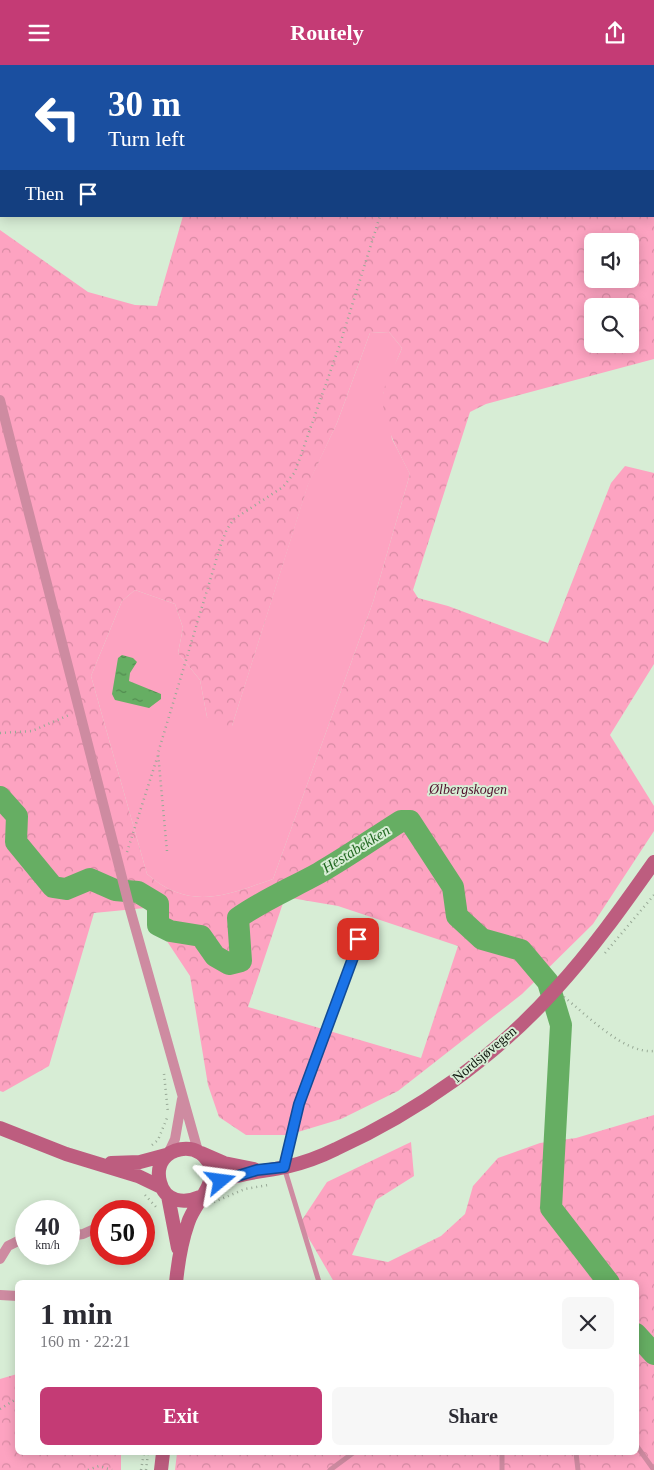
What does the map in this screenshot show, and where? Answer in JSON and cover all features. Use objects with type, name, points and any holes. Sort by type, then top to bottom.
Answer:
[{"type":"main road","name":"Nordsjøvegen","points":[[203,1194],[221,1181],[257,1170],[284,1167],[309,1161],[336,1150],[404,1115],[502,1042],[555,991],[628,899],[654,862]]},
{"type":"main road","points":[[0,1128],[66,1154],[138,1175],[184,1201],[203,1194]]},
{"type":"main road","points":[[98,1163],[140,1162],[167,1155],[177,1149],[188,1148],[199,1152],[207,1160],[211,1170],[211,1180],[188,1221],[179,1254],[176,1280]]},
{"type":"main road","name":"Nordsjøvegen","points":[[199,1152],[224,1163],[257,1170]]},
{"type":"main road","points":[[167,1155],[160,1165],[158,1176],[164,1191],[179,1254]]},
{"type":"main road","points":[[161,1470],[163,1455]]},
{"type":"street","points":[[0,400],[76,713],[199,1152]]},
{"type":"street","points":[[167,1155],[175,1139],[183,1093]]},
{"type":"street","points":[[0,1259],[8,1246],[15,1242]]},
{"type":"street","points":[[0,1291],[0,1295],[15,1296]]},
{"type":"lane","points":[[318,1280],[284,1167],[299,1104],[354,955],[358,939]]},
{"type":"lane","points":[[639,1449],[654,1469]]},
{"type":"lane","points":[[330,1470],[351,1455]]},
{"type":"lane","points":[[502,1455],[502,1470]]},
{"type":"lane","points":[[576,1455],[578,1470]]},
{"type":"path","points":[[120,868],[158,753],[227,529],[234,519],[283,487],[295,472],[337,353],[380,217]]},
{"type":"path","points":[[0,733],[32,731],[76,713]]},
{"type":"path","points":[[158,753],[167,851]]},
{"type":"path","points":[[555,991],[623,1043],[645,1052],[654,1051]]},
{"type":"path","points":[[150,1146],[158,1140],[168,1114],[164,1074]]},
{"type":"path","points":[[142,1193],[153,1203],[159,1215]]},
{"type":"path","points":[[0,1409],[15,1400]]},
{"type":"path","points":[[141,1470],[145,1455]]},
{"type":"path","points":[[146,1455],[146,1470]]},
{"type":"path","points":[[88,1470],[100,1466],[112,1470]]},
{"type":"green space","name":"Ølbergskogen","points":[[183,217],[654,217],[654,359],[486,404],[470,412],[413,590],[418,598],[448,606],[548,643],[611,483],[625,466],[654,473],[654,664],[610,735],[654,806],[654,831],[593,924],[522,994],[398,1091],[341,1119],[288,1135],[246,1135],[219,1117],[208,1085],[190,976],[145,908],[94,913],[49,1066],[3,1092],[0,1091],[0,230],[88,292],[135,305],[157,306]],"holes":[[[389,332],[402,348],[386,383],[383,404],[387,425],[410,474],[373,602],[273,879],[223,895],[208,897],[178,893],[163,886],[147,874],[91,676],[122,601],[135,590],[175,604],[183,628],[178,653],[200,680],[207,717],[227,732],[232,726],[308,485],[337,423],[370,333]],[[285,897],[338,906],[458,946],[421,1058],[248,1007]]]},
{"type":"green space","points":[[389,332],[402,348],[383,394],[392,439],[410,474],[373,602],[273,879],[223,895],[208,897],[178,893],[163,886],[147,874],[91,676],[122,601],[135,590],[175,604],[183,628],[178,653],[200,680],[207,717],[232,726],[308,484],[337,423],[370,333]]},
{"type":"green space","points":[[654,1115],[654,1470],[175,1470],[177,1455],[639,1455],[639,1280],[333,1280],[300,1223],[327,1182],[411,1142],[414,1176],[376,1200],[352,1255],[388,1262],[441,1236],[465,1214],[473,1186],[498,1158],[540,1143],[576,1138]]},
{"type":"green space","points":[[15,1375],[15,1455],[121,1455],[121,1470],[0,1470],[0,1379]]},
{"type":"water","points":[[122,655],[133,658],[137,662],[130,673],[129,681],[161,694],[161,699],[149,708],[115,700],[112,694],[118,658]]},
{"type":"waterway","name":"Hestabekken","points":[[0,797],[17,816],[16,842],[53,887],[66,889],[90,879],[115,890],[138,892],[158,904],[158,925],[170,931],[201,936],[215,956],[229,964],[241,961],[238,918],[267,900],[309,879],[401,821],[410,821],[453,887],[457,916],[482,939],[521,950],[548,982],[561,1025],[551,1208],[607,1280]]},
{"type":"waterway","name":"Hestabekken","points":[[639,1337],[654,1354]]},
{"type":"route","points":[[221,1181],[257,1170],[284,1167],[290,1133],[299,1104],[354,955],[358,939]]}]
